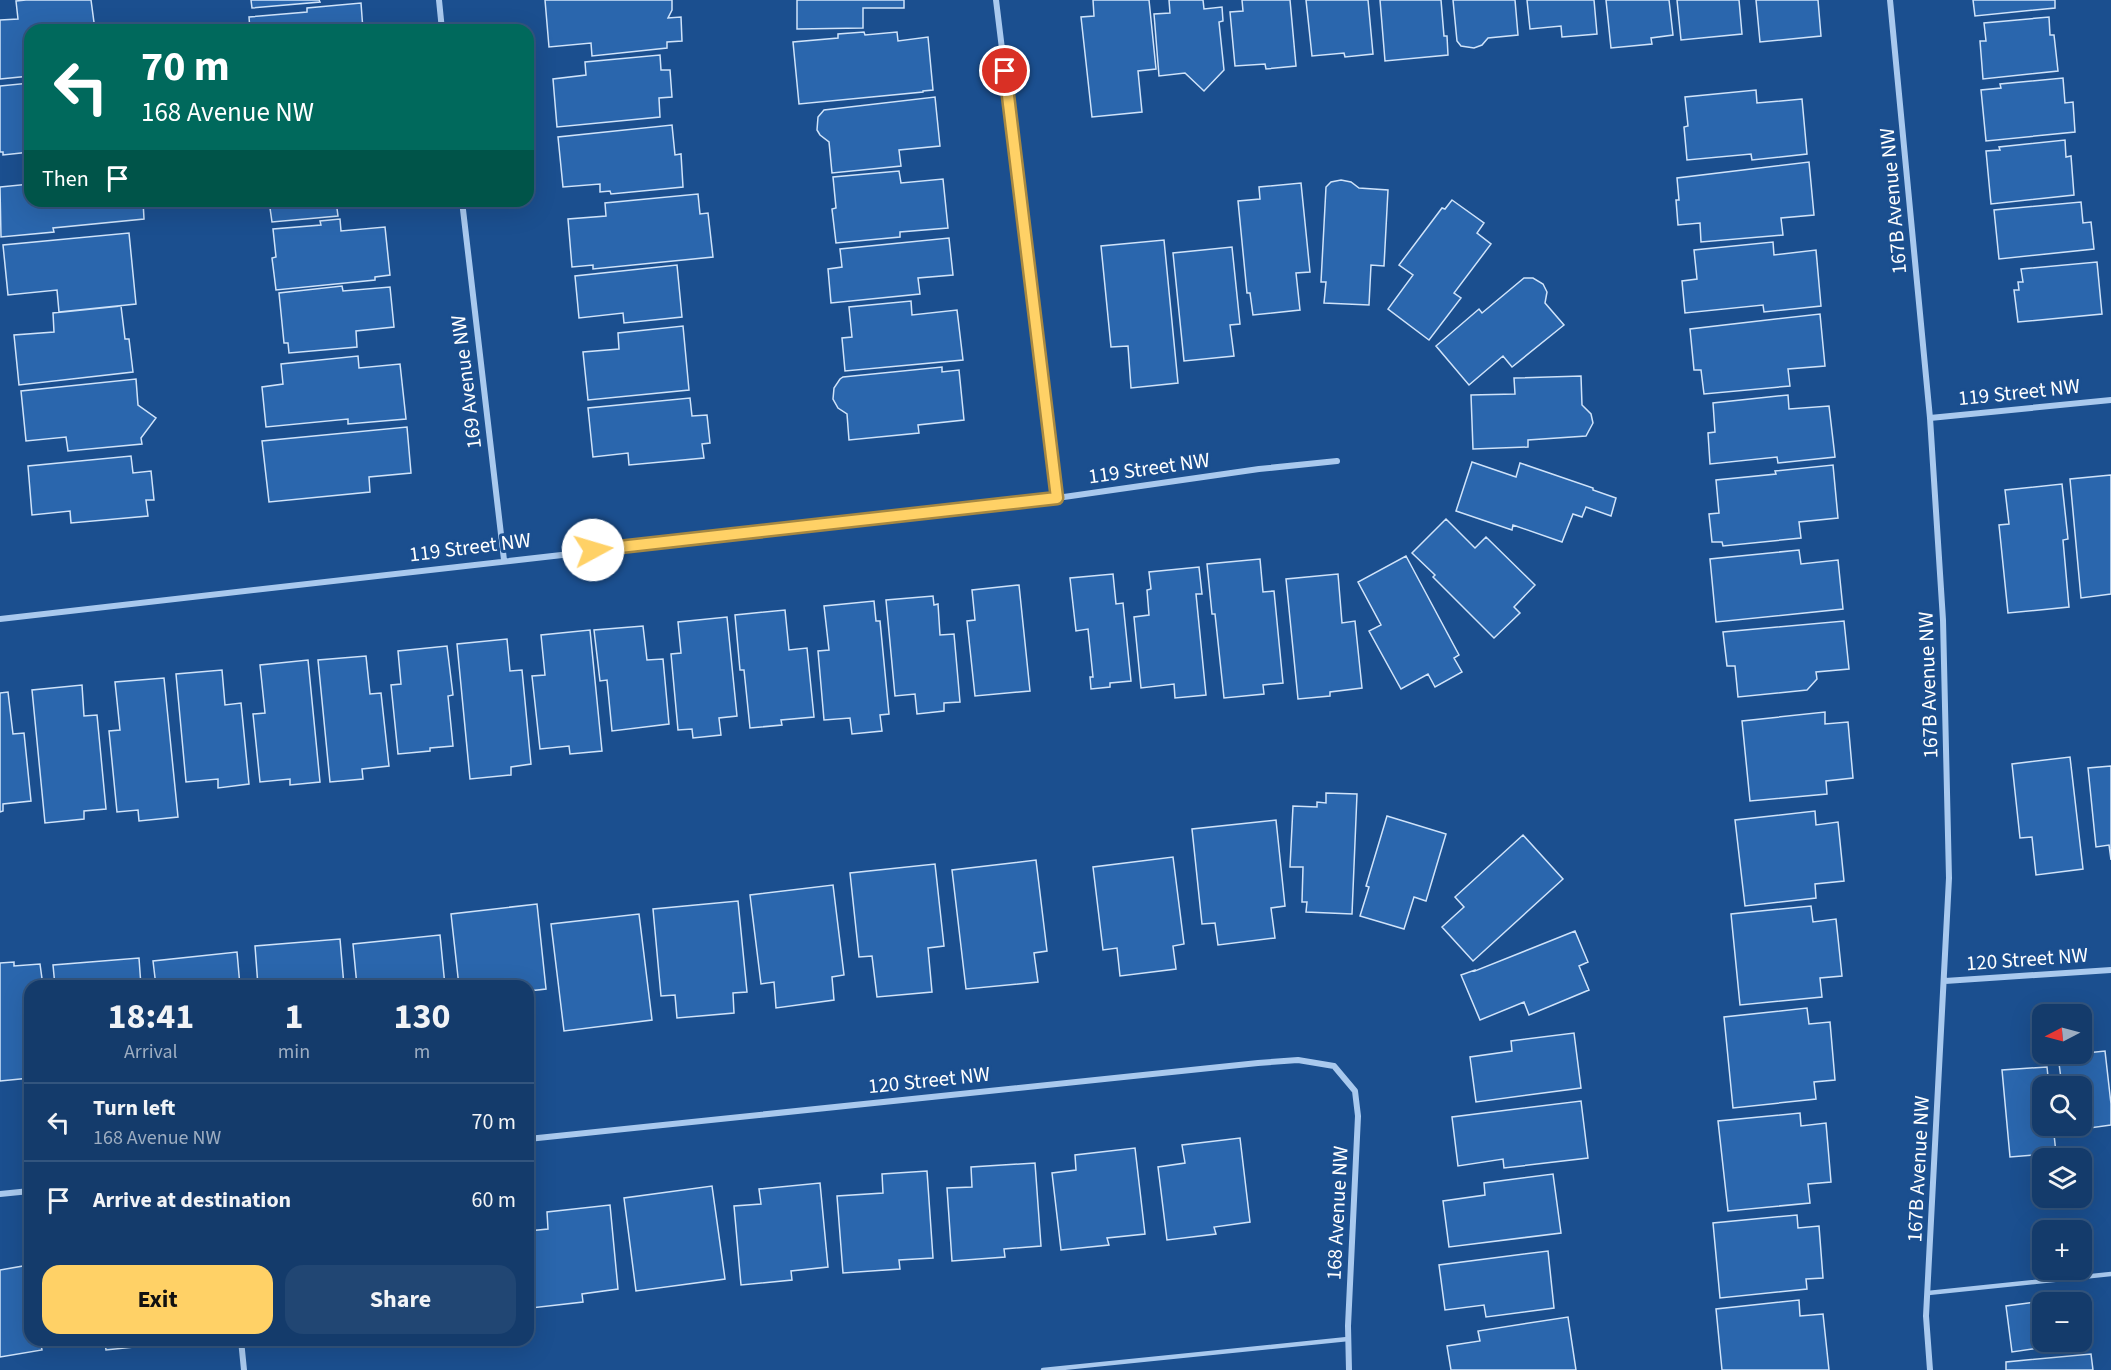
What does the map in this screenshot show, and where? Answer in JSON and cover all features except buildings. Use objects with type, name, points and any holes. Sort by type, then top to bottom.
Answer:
[{"type":"street","points":[[439,0],[441,24]]},
{"type":"street","points":[[996,0],[1057,498]]},
{"type":"street","name":"167B Avenue NW","points":[[1890,0],[1930,418],[1943,620],[1949,878],[1926,1316],[1930,1370]]},
{"type":"street","name":"169 Avenue NW","points":[[463,207],[504,560]]},
{"type":"street","name":"119 Street NW","points":[[1930,418],[2111,399]]},
{"type":"street","name":"119 Street NW","points":[[0,619],[1057,498],[1259,469],[1337,461]]},
{"type":"street","name":"120 Street NW","points":[[1944,981],[2111,970]]},
{"type":"street","name":"120 Street NW","points":[[534,1138],[1258,1063],[1298,1060],[1334,1066]]},
{"type":"street","name":"168 Avenue NW","points":[[1334,1066],[1355,1091],[1358,1116],[1348,1339],[1349,1370]]},
{"type":"street","points":[[0,1194],[24,1192]]},
{"type":"street","points":[[242,1346],[244,1370]]},
{"type":"lane","points":[[1928,1293],[2111,1274]]},
{"type":"lane","points":[[1043,1370],[1348,1339]]},
{"type":"route","points":[[593,550],[1057,498],[1005,71]]}]
